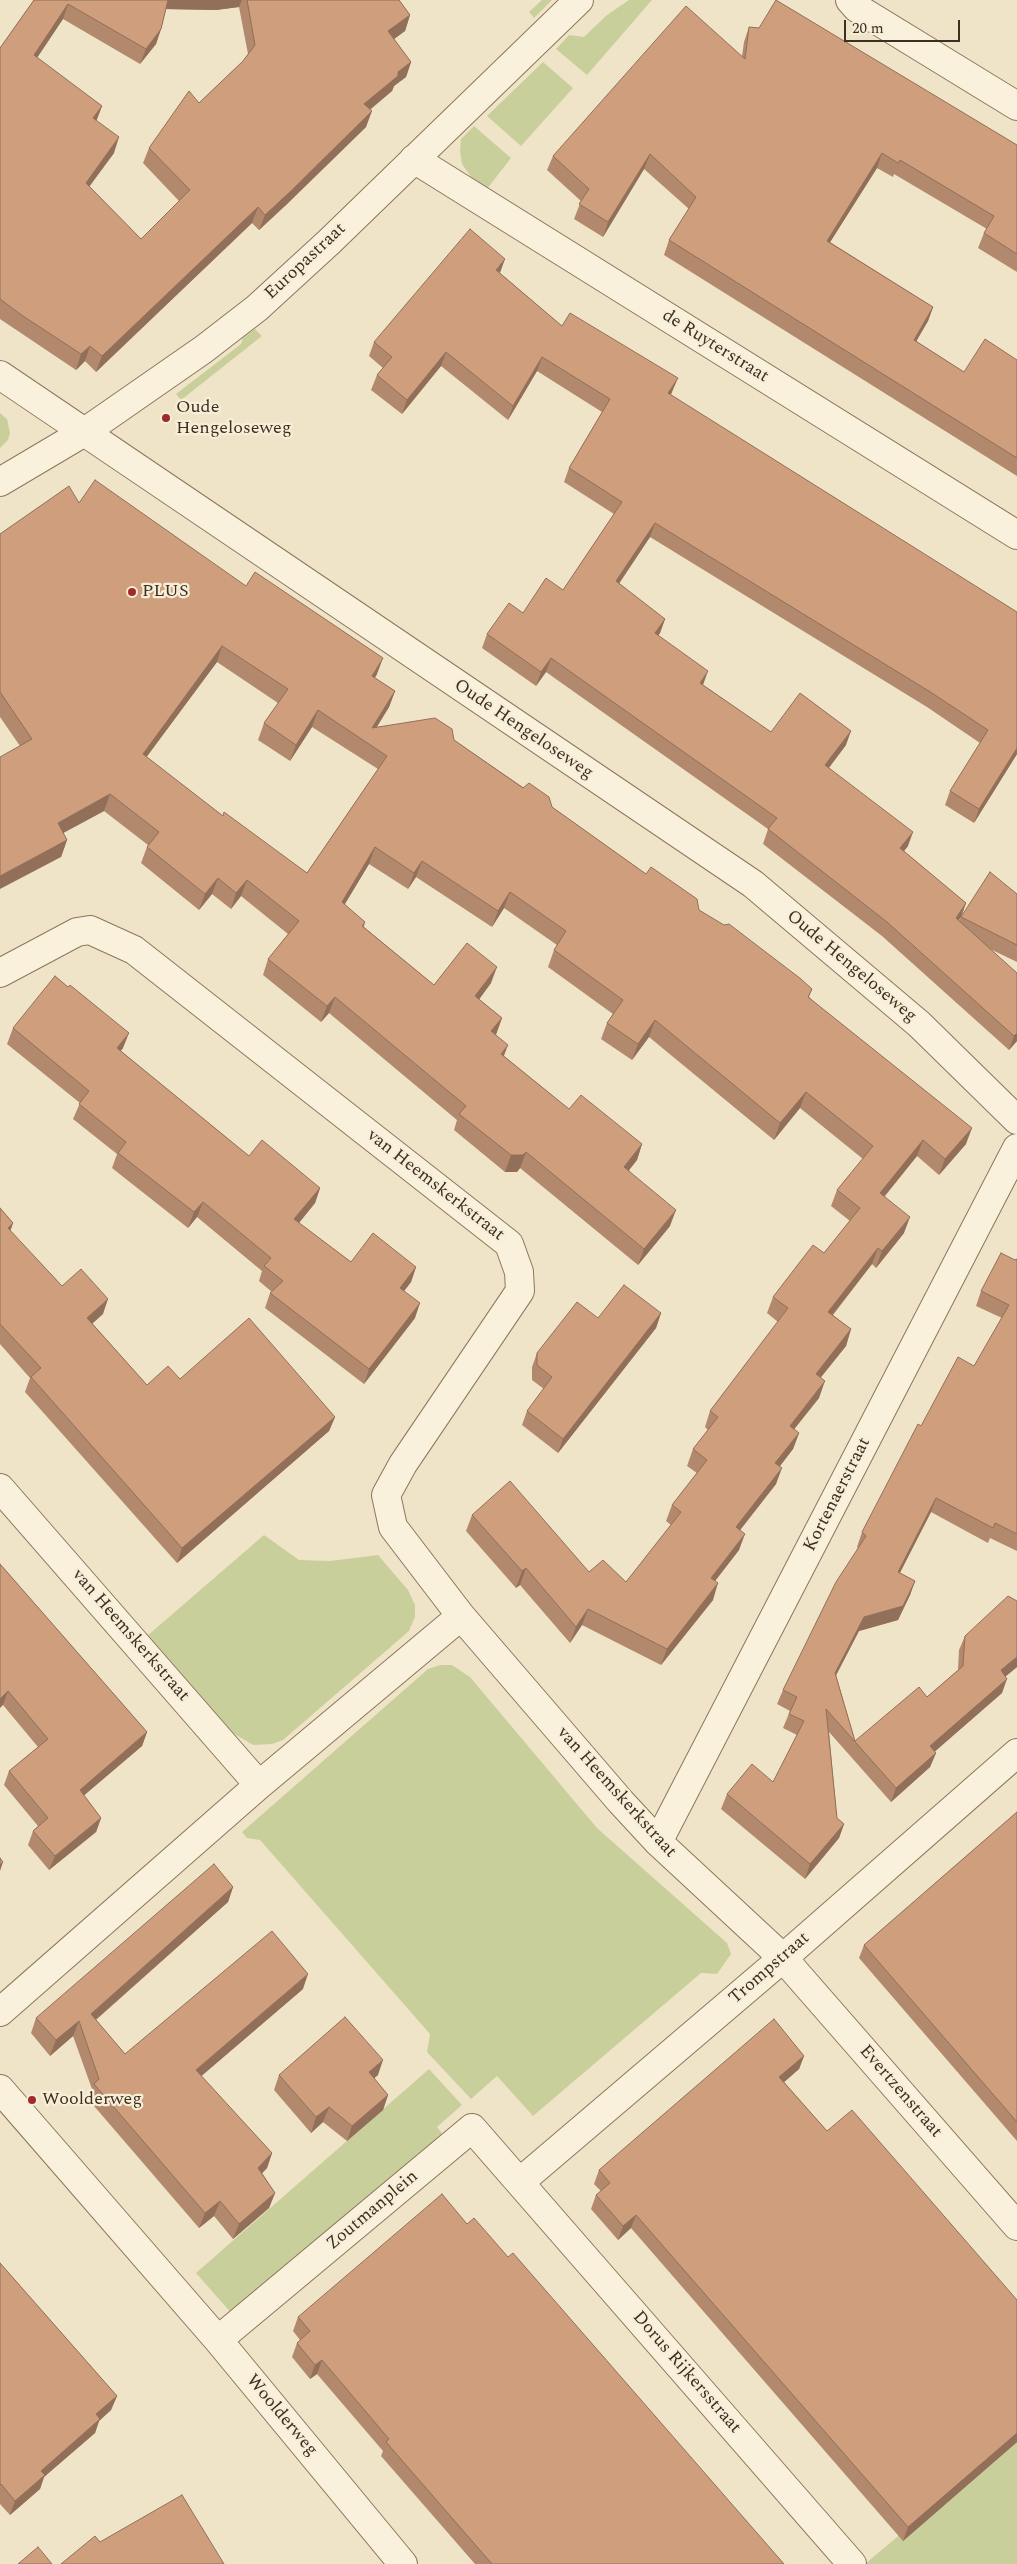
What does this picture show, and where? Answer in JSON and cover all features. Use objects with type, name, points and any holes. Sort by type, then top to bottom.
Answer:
[{"type":"street","name":"Europastraat","points":[[0,482],[86,431],[204,349],[257,308],[579,0]]},
{"type":"street","points":[[850,0],[857,8],[1017,106]]},
{"type":"street","name":"de Ruyterstraat","points":[[414,158],[1017,535]]},
{"type":"street","name":"Oude Hengeloseweg","points":[[0,375],[86,431],[368,625],[753,884],[919,1024],[1017,1120]]},
{"type":"street","name":"van Heemskerkstraat","points":[[0,973],[77,932],[90,930],[116,940],[134,950],[509,1244],[519,1272],[520,1291],[403,1464],[386,1495],[393,1527],[461,1616],[658,1842],[783,1958]]},
{"type":"street","name":"Kortenaerstraat","points":[[658,1842],[1017,1148]]},
{"type":"street","name":"van Heemskerkstraat","points":[[0,1488],[259,1785]]},
{"type":"street","points":[[0,2012],[259,1785],[461,1616]]},
{"type":"street","name":"Trompstraat","points":[[520,2182],[783,1958],[1017,1752]]},
{"type":"street","name":"Evertzenstraat","points":[[783,1958],[1017,2226]]},
{"type":"street","name":"Woolderweg","points":[[0,2089],[218,2340],[403,2564]]},
{"type":"street","name":"Zoutmanplein","points":[[218,2340],[472,2128],[520,2182]]},
{"type":"street","name":"Dorus Rijkersstraat","points":[[520,2182],[852,2564]]},
{"type":"green space","points":[[542,0],[552,0],[534,18],[529,12]]},
{"type":"green space","points":[[629,0],[652,0],[587,75],[556,49],[569,35],[584,37],[607,15]]},
{"type":"green space","points":[[543,62],[573,88],[521,146],[487,116]]},
{"type":"green space","points":[[474,126],[511,158],[487,189],[471,177],[462,164],[461,139]]},
{"type":"green space","points":[[255,329],[262,336],[181,400],[176,394],[241,344],[243,338]]},
{"type":"green space","points":[[0,413],[7,419],[10,433],[8,440],[0,448]]},
{"type":"green space","points":[[264,1535],[299,1560],[330,1561],[378,1555],[408,1590],[415,1605],[415,1617],[409,1631],[283,1740],[272,1744],[253,1745],[233,1733],[147,1636]]},
{"type":"green space","points":[[440,1665],[452,1665],[470,1677],[597,1828],[727,1943],[731,1954],[717,1974],[701,1973],[533,2116],[497,2076],[471,2099],[427,2052],[430,2034],[260,1840],[247,1838],[242,1832],[428,1669]]},
{"type":"green space","points":[[429,2069],[462,2105],[437,2127],[444,2136],[233,2315],[196,2273]]},
{"type":"green space","points":[[1017,2436],[1017,2564],[865,2564]]},
{"type":"building","points":[[34,0],[168,0],[161,29],[146,49],[68,4],[34,55],[102,106],[93,118],[119,137],[86,183],[141,239],[190,190],[149,148],[189,91],[199,103],[243,61],[255,45],[247,0],[399,0],[410,15],[388,31],[411,62],[398,72],[398,76],[364,104],[372,111],[265,215],[258,207],[102,356],[90,346],[81,354],[0,299],[0,48]]},
{"type":"building","points":[[776,0],[1017,145],[1017,254],[984,233],[994,216],[900,160],[898,163],[882,153],[827,241],[933,307],[914,340],[964,372],[985,339],[1017,360],[1017,458],[669,240],[696,197],[650,154],[608,222],[579,204],[589,189],[553,156],[686,6],[745,59],[749,27],[759,28]]},
{"type":"building","points":[[470,229],[505,259],[496,270],[562,326],[570,313],[678,378],[668,393],[1017,612],[1017,748],[979,809],[950,791],[988,730],[932,693],[655,523],[616,581],[665,619],[655,633],[708,671],[700,683],[771,732],[800,693],[851,731],[825,765],[913,832],[900,848],[966,903],[956,918],[1017,973],[1017,1033],[1014,1036],[887,922],[768,829],[777,818],[551,658],[541,672],[487,634],[509,603],[523,613],[546,578],[563,590],[622,502],[569,468],[610,399],[542,357],[513,406],[446,352],[407,400],[377,375],[392,357],[374,342]]},
{"type":"building","points":[[95,480],[246,586],[255,572],[383,658],[372,676],[395,691],[372,728],[435,718],[452,729],[454,740],[523,788],[529,783],[549,797],[552,807],[646,874],[651,867],[697,899],[699,910],[724,925],[729,924],[801,979],[812,989],[808,997],[972,1128],[945,1159],[923,1140],[880,1193],[910,1217],[882,1251],[878,1248],[828,1312],[851,1329],[816,1374],[825,1381],[790,1426],[799,1433],[775,1463],[782,1468],[736,1527],[745,1534],[711,1578],[718,1583],[667,1649],[588,1609],[576,1627],[526,1568],[522,1571],[472,1515],[510,1481],[589,1572],[603,1560],[626,1582],[681,1512],[672,1505],[707,1460],[693,1449],[718,1417],[710,1411],[788,1308],[773,1297],[813,1245],[824,1253],[860,1208],[837,1190],[873,1146],[806,1092],[780,1123],[655,1020],[638,1044],[607,1023],[623,1000],[554,950],[566,931],[510,892],[498,911],[422,861],[414,873],[375,847],[342,902],[365,922],[362,926],[434,985],[467,943],[497,967],[475,996],[502,1018],[491,1031],[508,1045],[501,1054],[569,1109],[581,1095],[642,1144],[624,1167],[676,1210],[644,1249],[526,1152],[523,1155],[511,1155],[459,1114],[466,1106],[335,997],[327,1006],[268,959],[299,921],[247,880],[236,893],[218,878],[205,894],[147,847],[159,832],[110,794],[58,823],[67,840],[0,876],[0,757],[32,739],[0,692],[0,534],[69,486],[79,503]],"holes":[[[222,646],[288,689],[264,723],[296,745],[318,710],[387,756],[307,873],[224,812],[223,816],[143,754]]]},
{"type":"building","points":[[990,872],[1017,894],[1017,945],[961,917]]},
{"type":"building","points":[[55,976],[68,987],[70,985],[129,1033],[117,1048],[249,1156],[262,1140],[320,1188],[294,1219],[351,1262],[373,1233],[416,1267],[400,1288],[420,1303],[369,1369],[270,1293],[283,1281],[264,1266],[271,1258],[203,1202],[194,1212],[118,1153],[126,1142],[79,1104],[89,1091],[13,1028]]},
{"type":"building","points":[[0,1208],[13,1223],[8,1228],[62,1286],[81,1269],[108,1299],[87,1318],[147,1385],[168,1366],[180,1379],[249,1318],[335,1417],[182,1548],[31,1377],[41,1368],[0,1324]]},
{"type":"building","points":[[1001,1253],[1015,1260],[1017,1259],[1017,1534],[995,1523],[993,1528],[936,1498],[898,1572],[915,1581],[903,1606],[864,1617],[835,1673],[855,1741],[919,1687],[927,1697],[963,1666],[965,1636],[1008,1596],[1017,1601],[1017,1657],[1001,1670],[1007,1679],[930,1746],[936,1753],[896,1788],[826,1709],[837,1818],[844,1824],[810,1864],[727,1794],[752,1764],[773,1782],[804,1721],[789,1714],[797,1697],[783,1690],[836,1582],[866,1536],[862,1532],[918,1424],[921,1426],[958,1357],[974,1366],[1009,1305],[981,1291]]},
{"type":"building","points":[[624,1285],[661,1313],[563,1439],[527,1411],[552,1377],[537,1365],[537,1353],[577,1302],[598,1318]]},
{"type":"building","points":[[0,1564],[147,1732],[80,1790],[101,1818],[55,1856],[33,1831],[48,1818],[9,1771],[48,1739],[8,1691],[0,1699]]},
{"type":"building","points":[[1017,1812],[1017,2122],[864,1945]]},
{"type":"building","points":[[214,1864],[233,1887],[91,2014],[125,2054],[272,1931],[308,1974],[196,2070],[272,2153],[258,2168],[275,2193],[239,2224],[220,2201],[205,2213],[94,2084],[99,2079],[79,2021],[56,2040],[36,2018]]},
{"type":"building","points":[[345,2017],[383,2060],[369,2072],[388,2095],[352,2126],[329,2107],[316,2117],[279,2075]]},
{"type":"building","points":[[774,2019],[804,2056],[779,2077],[827,2131],[852,2110],[1017,2300],[1017,2433],[908,2527],[636,2215],[623,2226],[596,2195],[610,2183],[599,2170]]},
{"type":"building","points":[[442,2194],[467,2224],[474,2218],[508,2257],[513,2253],[784,2564],[492,2564],[386,2442],[389,2439],[322,2360],[315,2365],[297,2343],[310,2331],[298,2317]]},
{"type":"building","points":[[0,2263],[117,2396],[96,2414],[100,2419],[41,2471],[45,2475],[15,2501],[0,2485]]},
{"type":"building","points":[[182,2495],[224,2564],[61,2564],[95,2536],[100,2542]]},
{"type":"building","points":[[38,2547],[52,2564],[18,2564]]},
{"type":"place","name":"Oude Hengeloseweg","points":[[166,418]]},
{"type":"place","name":"PLUS","points":[[132,592]]},
{"type":"place","name":"Woolderweg","points":[[32,2100]]}]
